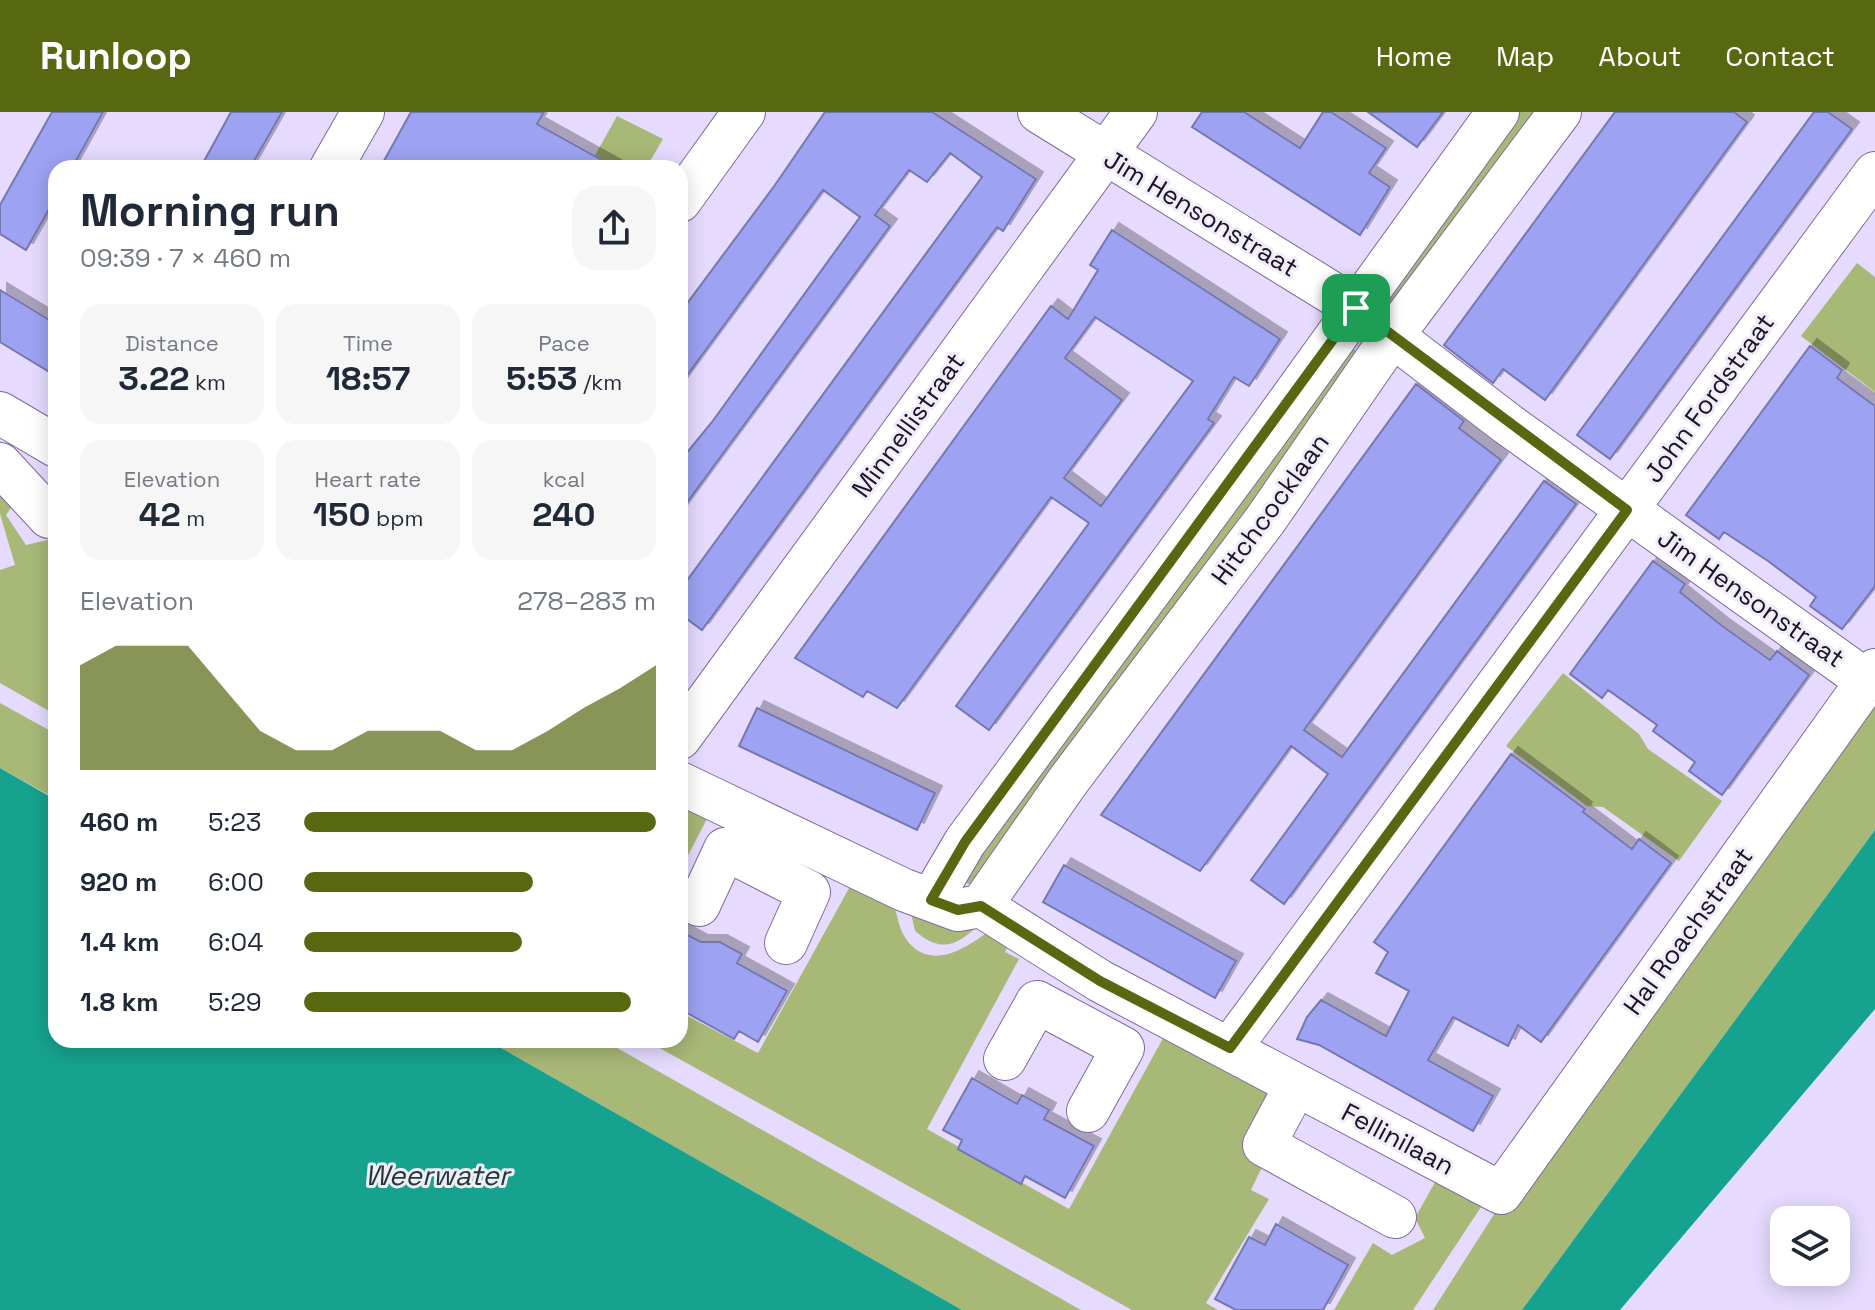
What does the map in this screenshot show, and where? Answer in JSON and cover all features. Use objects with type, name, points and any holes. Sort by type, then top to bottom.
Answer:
[{"type":"street","points":[[336,160],[363,112]]},
{"type":"street","points":[[688,190],[744,112]]},
{"type":"street","name":"Jim Hensonstraat","points":[[1039,112],[1356,308],[1627,510],[1871,676]]},
{"type":"street","name":"Minnellistraat","points":[[688,727],[1136,112]]},
{"type":"street","name":"Hitchcocklaan","points":[[931,900],[965,842],[1498,112]]},
{"type":"street","name":"Hitchcocklaan","points":[[981,906],[1068,781],[1266,519],[1393,335],[1560,112]]},
{"type":"street","name":"John Fordstraat","points":[[1230,1048],[1875,173]]},
{"type":"street","points":[[0,413],[48,441]]},
{"type":"street","points":[[0,464],[48,516]]},
{"type":"street","name":"Hal Roachstraat","points":[[1501,1193],[1871,676]]},
{"type":"street","name":"Fellinilaan","points":[[688,787],[904,890],[958,910],[981,906],[1100,981],[1501,1193]]},
{"type":"street","points":[[769,872],[786,833]]},
{"type":"street","points":[[699,905],[725,849],[809,892],[786,943]]},
{"type":"street","points":[[1077,1023],[1100,981]]},
{"type":"street","points":[[1005,1059],[1037,1002],[1123,1048],[1088,1111]]},
{"type":"street","points":[[1296,1085],[1264,1145],[1395,1217]]},
{"type":"shaded area","points":[[1516,112],[1545,112],[1391,304],[1387,299]]},
{"type":"shaded area","points":[[617,116],[663,139],[651,160],[592,160]]},
{"type":"shaded area","points":[[1857,263],[1875,277],[1875,392],[1801,336]]},
{"type":"shaded area","points":[[1349,345],[1362,363],[976,887],[967,883],[961,875]]},
{"type":"shaded area","points":[[0,488],[15,502],[6,515],[26,545],[48,540],[48,710],[0,683],[0,570],[15,565],[0,514]]},
{"type":"shaded area","points":[[1563,673],[1639,734],[1648,749],[1722,801],[1679,861],[1603,807],[1587,806],[1506,746]]},
{"type":"shaded area","points":[[1875,691],[1875,830],[1522,1310],[1433,1310],[1498,1208]]},
{"type":"shaded area","points":[[0,703],[48,730],[48,795],[0,768]]},
{"type":"shaded area","points":[[688,800],[711,811],[688,856]]},
{"type":"shaded area","points":[[853,881],[892,896],[903,935],[915,949],[936,956],[948,954],[989,931],[1010,942],[1005,952],[1019,959],[927,1129],[1069,1209],[1167,1031],[1283,1089],[1262,1167],[1251,1190],[1269,1199],[1206,1303],[1218,1310],[1132,1310],[659,1048],[688,1048],[688,1016],[758,1053]]},
{"type":"shaded area","points":[[909,904],[979,925],[956,942],[933,943],[915,931]]},
{"type":"shaded area","points":[[501,1048],[617,1048],[1081,1310],[962,1310]]},
{"type":"shaded area","points":[[1439,1175],[1487,1198],[1413,1310],[1334,1310],[1373,1243],[1392,1255],[1425,1238],[1415,1218]]},
{"type":"water","name":"Weerwater","points":[[0,768],[48,795],[48,1048],[501,1048],[962,1310],[0,1310]]},
{"type":"water","points":[[1875,830],[1875,1009],[1620,1310],[1522,1310]]},
{"type":"building","points":[[52,112],[103,112],[76,160],[48,160],[48,211],[26,250],[0,234],[0,205]]},
{"type":"building","points":[[231,112],[282,112],[255,160],[205,160]]},
{"type":"building","points":[[411,112],[544,112],[537,124],[602,160],[384,160]]},
{"type":"building","points":[[825,112],[932,112],[1036,179],[1003,231],[997,227],[702,630],[688,620],[688,579],[982,177],[950,153],[927,182],[909,170],[875,215],[890,226],[688,501],[688,451],[860,217],[823,190],[688,374],[688,302]]},
{"type":"building","points":[[1202,112],[1244,112],[1300,148],[1323,112],[1331,112],[1386,148],[1369,173],[1390,187],[1360,235],[1192,127]]},
{"type":"building","points":[[1368,112],[1443,112],[1417,147]]},
{"type":"building","points":[[1615,112],[1734,112],[1747,122],[1545,400],[1503,369],[1493,383],[1444,345]]},
{"type":"building","points":[[1814,112],[1828,112],[1852,129],[1610,459],[1577,435]]},
{"type":"building","points":[[1112,230],[1280,339],[1249,386],[1234,377],[1208,419],[1214,423],[989,730],[956,706],[1089,523],[1051,497],[897,708],[867,691],[863,697],[795,658],[1051,306],[1068,319],[1098,270],[1090,265]],"holes":[[[1095,317],[1193,381],[1101,506],[1064,478],[1122,400],[1065,358]]]},
{"type":"building","points":[[0,290],[48,319],[48,371],[0,342]]},
{"type":"building","points":[[1810,346],[1842,370],[1837,378],[1875,406],[1875,586],[1842,629],[1810,606],[1816,597],[1768,561],[1724,532],[1719,539],[1686,515]]},
{"type":"building","points":[[1416,384],[1464,421],[1459,428],[1501,460],[1304,730],[1342,757],[1544,481],[1576,504],[1284,904],[1251,880],[1328,774],[1291,746],[1200,871],[1101,815]]},
{"type":"building","points":[[1653,561],[1685,584],[1680,592],[1721,625],[1770,660],[1777,651],[1809,675],[1722,795],[1689,771],[1695,762],[1653,731],[1657,725],[1608,690],[1602,698],[1570,674]]},
{"type":"building","points":[[757,708],[935,793],[917,830],[739,746]]},
{"type":"building","points":[[1511,754],[1585,809],[1583,812],[1632,849],[1639,839],[1671,863],[1541,1042],[1518,1025],[1508,1046],[1453,1017],[1428,1060],[1493,1096],[1473,1131],[1319,1045],[1297,1039],[1307,1017],[1321,1000],[1386,1036],[1409,991],[1376,973],[1388,952],[1374,942]]},
{"type":"building","points":[[1064,865],[1236,961],[1215,998],[1043,902]]},
{"type":"building","points":[[688,935],[701,942],[720,942],[742,954],[737,963],[787,991],[758,1042],[739,1031],[734,1039],[688,1013]]},
{"type":"building","points":[[972,1078],[1017,1104],[1022,1095],[1049,1110],[1044,1119],[1094,1146],[1065,1198],[1025,1176],[1021,1184],[958,1149],[962,1140],[943,1130]]},
{"type":"building","points":[[1276,1224],[1348,1265],[1323,1310],[1236,1310],[1215,1299],[1249,1237],[1265,1245]]},
{"type":"route","points":[[1356,308],[1627,510],[1230,1048],[1100,981],[981,906],[958,910],[931,900],[965,842],[1356,308]]}]
